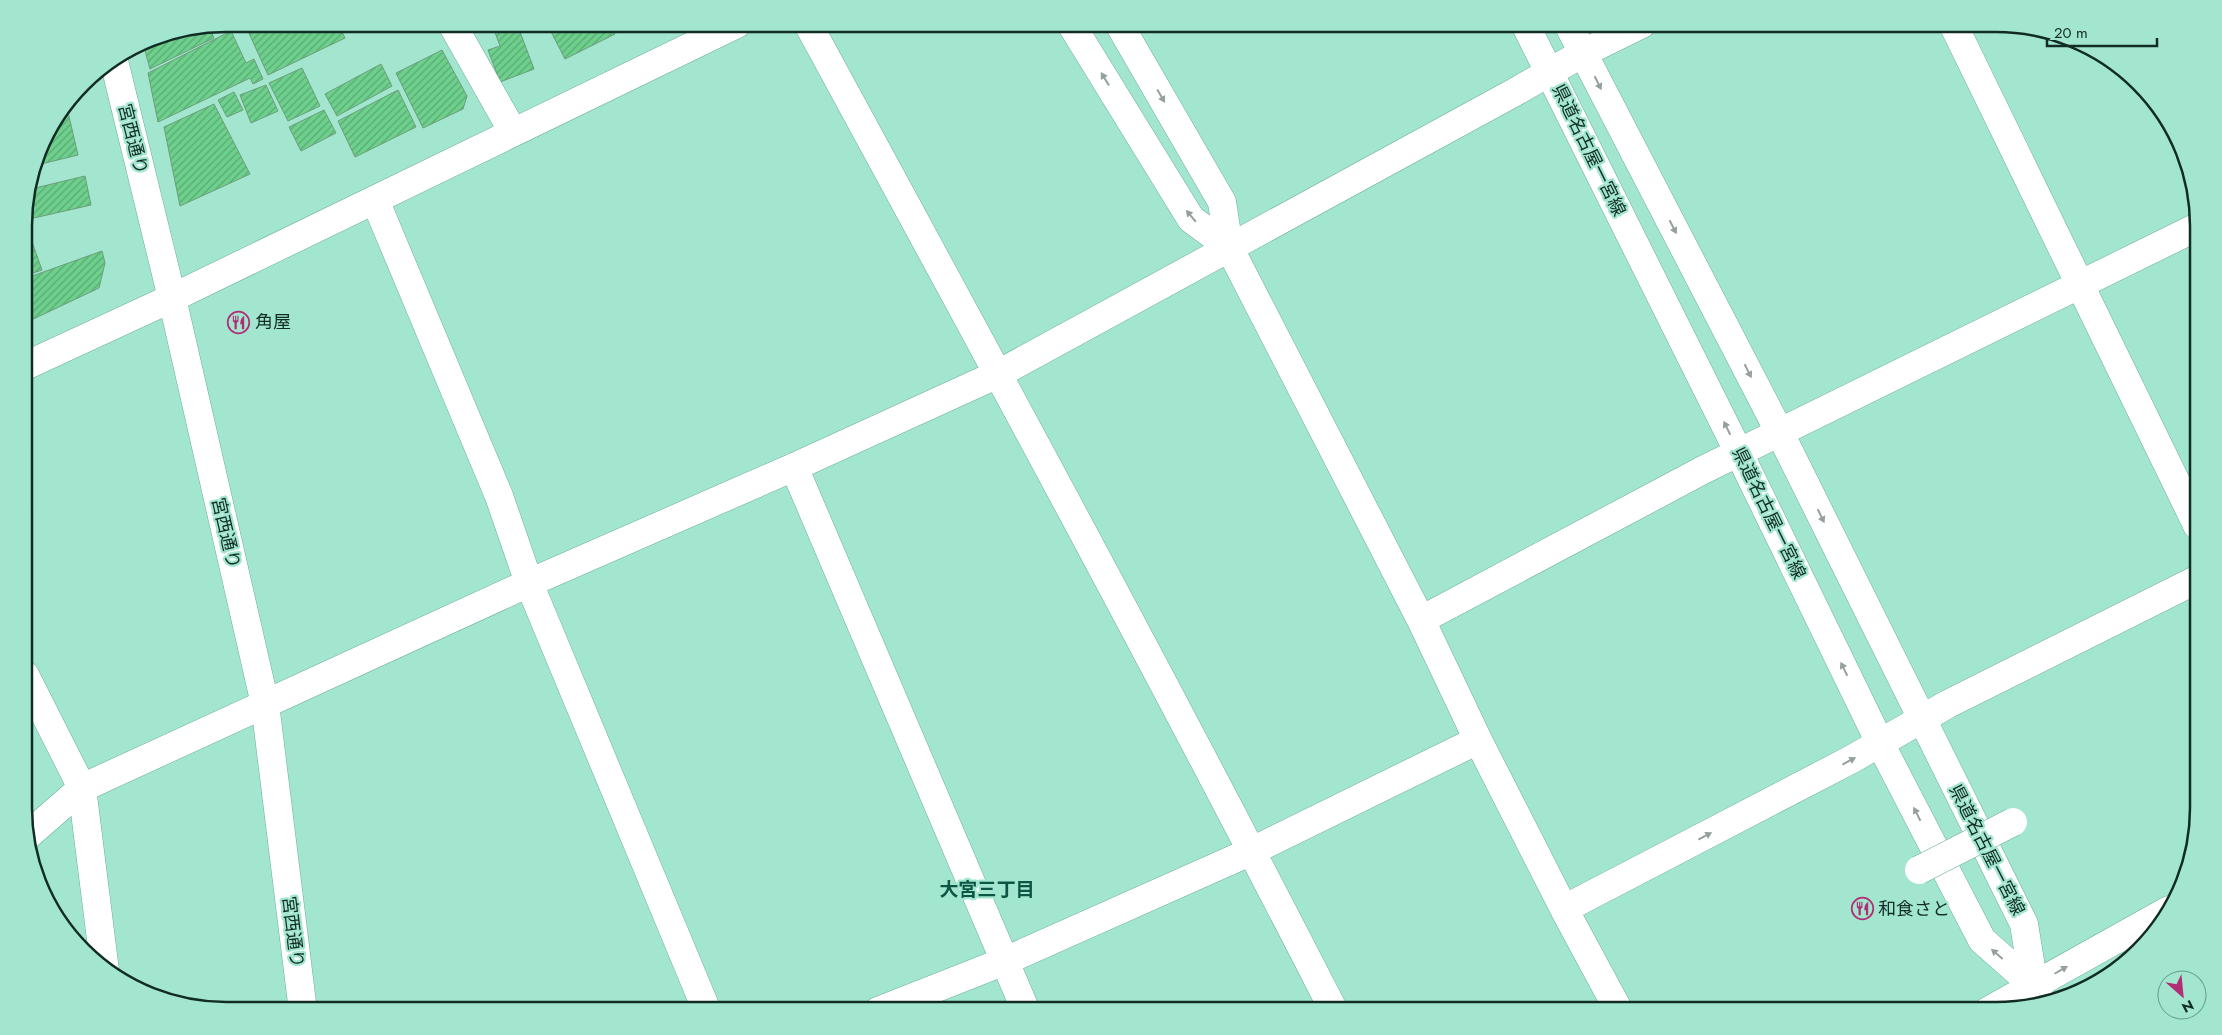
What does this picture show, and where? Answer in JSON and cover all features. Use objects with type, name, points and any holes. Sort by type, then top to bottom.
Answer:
[{"type":"street","points":[[456,32],[512,132]]},
{"type":"street","points":[[32,362],[172,298],[720,32]]},
{"type":"street","points":[[812,32],[998,374],[1252,852],[1329,1002]]},
{"type":"street","points":[[1076,32],[1192,219],[1229,247]]},
{"type":"street","points":[[1124,32],[1222,202],[1229,247],[1421,620],[1478,740],[1564,909],[1614,1002]]},
{"type":"street","name":"県道名古屋一宮線","points":[[1529,32],[1740,453],[1880,743],[1982,940],[2039,995]]},
{"type":"street","name":"県道名古屋一宮線","points":[[1572,32],[1780,434],[2024,924],[2039,995]]},
{"type":"street","points":[[34,830],[82,788],[264,704],[998,374],[1550,73],[1583,53],[1626,32]]},
{"type":"street","points":[[1956,32],[2190,509]]},
{"type":"street","name":"宮西通り","points":[[116,67],[172,298],[264,704],[302,1002]]},
{"type":"street","points":[[375,200],[498,496],[530,584],[703,1002]]},
{"type":"street","points":[[1421,620],[1703,470],[1780,434],[2190,231]]},
{"type":"street","points":[[794,467],[1022,1002]]},
{"type":"street","points":[[1564,909],[1880,743],[1948,704],[2190,583]]},
{"type":"street","points":[[32,689],[82,788],[103,958]]},
{"type":"street","points":[[901,1002],[1005,961],[1252,852],[1478,740]]},
{"type":"street","points":[[1919,870],[2013,822]]},
{"type":"street","points":[[2020,1001],[2039,995],[2154,920]]},
{"type":"building","points":[[231,32],[246,63],[254,59],[263,79],[253,84],[250,78],[158,122],[148,73]]},
{"type":"building","points":[[248,32],[342,32],[345,38],[268,75]]},
{"type":"building","points":[[495,32],[520,32],[534,69],[500,82],[488,50],[500,46]]},
{"type":"building","points":[[551,32],[614,32],[615,34],[565,59]]},
{"type":"building","points":[[212,33],[214,38],[150,69],[145,51],[176,39]]},
{"type":"building","points":[[442,50],[467,96],[463,109],[423,128],[396,73]]},
{"type":"building","points":[[381,64],[392,86],[337,116],[325,94]]},
{"type":"building","points":[[302,68],[320,106],[288,121],[269,83]]},
{"type":"building","points":[[266,85],[278,111],[251,123],[240,95]]},
{"type":"building","points":[[398,90],[416,127],[355,157],[338,121]]},
{"type":"building","points":[[234,92],[243,110],[227,117],[218,100]]},
{"type":"building","points":[[214,104],[250,174],[180,206],[164,127]]},
{"type":"building","points":[[324,110],[336,133],[301,151],[289,127]]},
{"type":"building","points":[[68,114],[78,155],[43,163],[58,130]]},
{"type":"building","points":[[85,176],[91,205],[33,218],[36,188]]},
{"type":"building","points":[[32,242],[42,270],[32,273]]},
{"type":"building","points":[[102,251],[105,263],[99,288],[32,320],[32,276]]},
{"type":"place","name":"角屋","points":[[239,322]]},
{"type":"place","name":"和食さと","points":[[1862,909]]},
{"type":"district","name":"大宮三丁目","points":[[987,889]]}]
